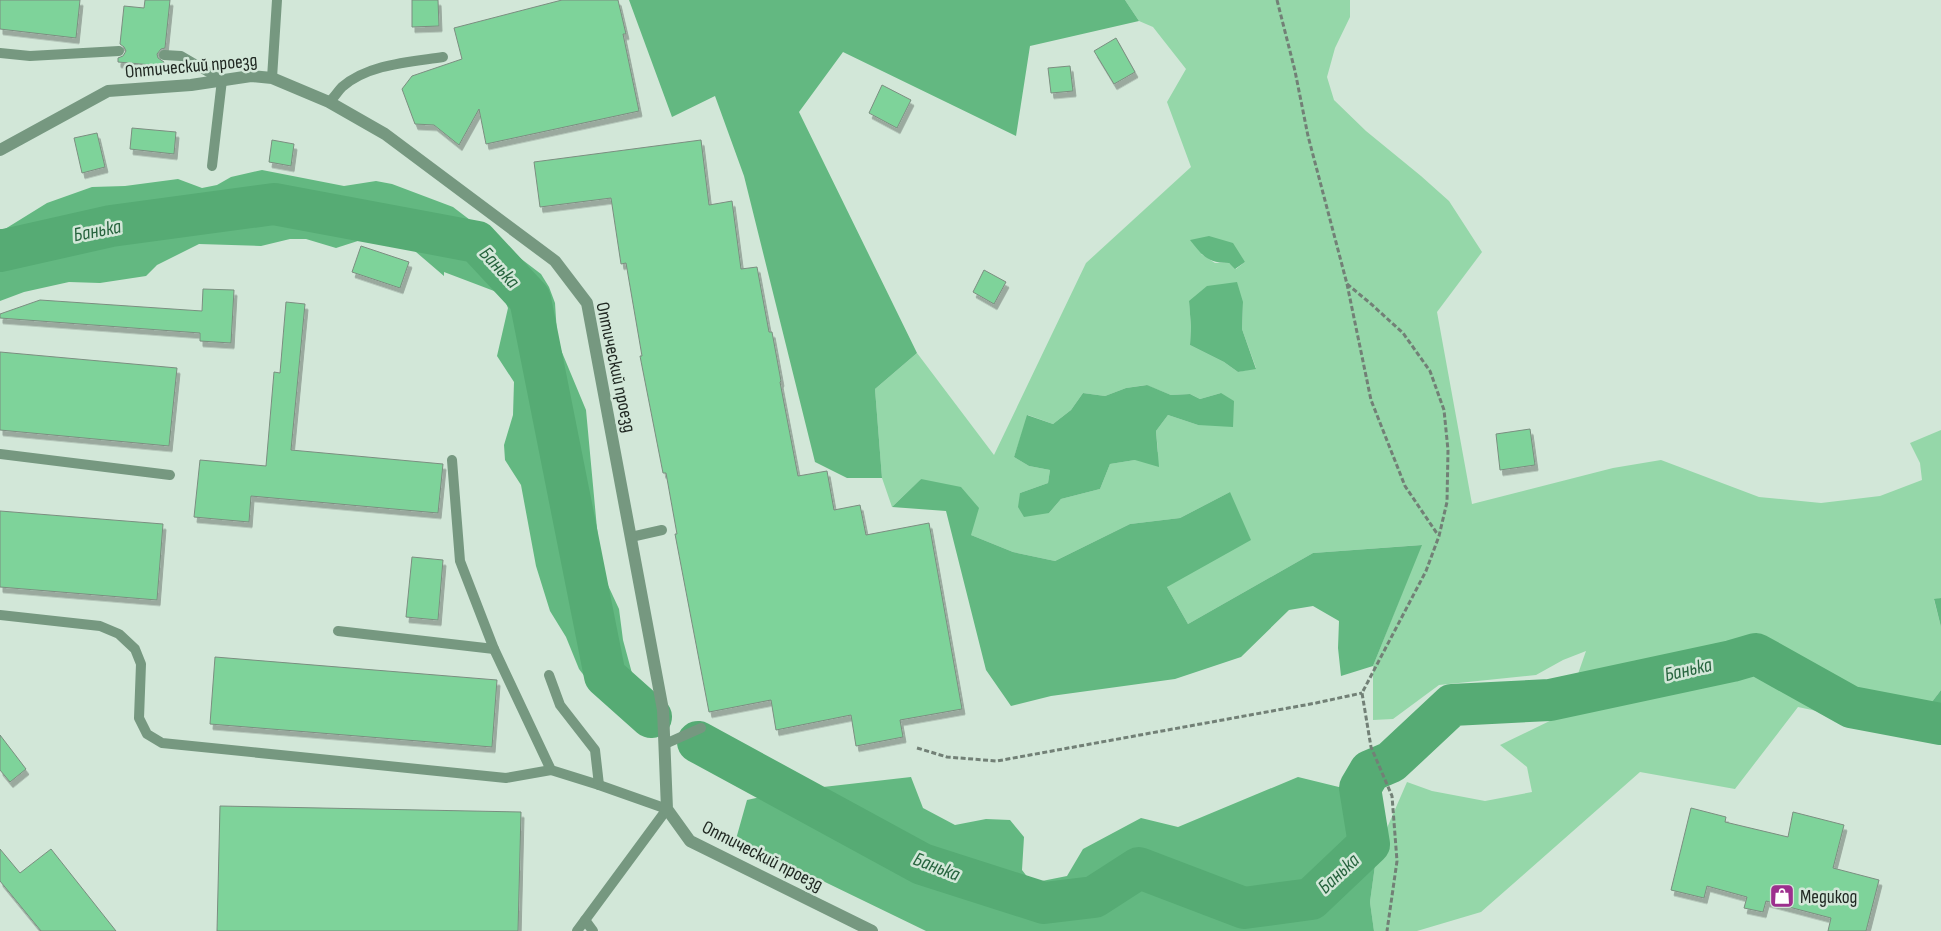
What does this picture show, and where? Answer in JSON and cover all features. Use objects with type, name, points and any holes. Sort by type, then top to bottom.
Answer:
[{"type":"street","name":"Оптический проезд","points":[[0,150],[108,91],[191,85],[251,76],[272,78],[330,102],[385,134],[555,261],[588,303],[664,710],[667,809],[690,841],[872,931]]},
{"type":"lane","points":[[272,78],[278,0]]},
{"type":"lane","points":[[0,53],[30,56],[119,51]]},
{"type":"lane","points":[[164,55],[181,56],[222,80],[212,166]]},
{"type":"lane","points":[[330,102],[342,87],[364,73],[402,63],[443,57]]},
{"type":"lane","points":[[0,454],[170,475]]},
{"type":"lane","points":[[452,460],[460,561],[494,649],[551,770]]},
{"type":"lane","points":[[631,536],[662,530]]},
{"type":"lane","points":[[0,615],[100,626],[119,634],[135,649],[141,664],[140,718],[146,734],[162,743],[506,778],[551,770],[599,784],[667,809],[577,931]]},
{"type":"lane","points":[[338,631],[494,649]]},
{"type":"lane","points":[[549,675],[560,705],[595,750],[599,784]]},
{"type":"lane","points":[[665,744],[701,728]]},
{"type":"lane","points":[[585,920],[593,931]]},
{"type":"path","points":[[1278,0],[1308,136],[1347,284],[1371,400],[1405,486],[1439,536]]},
{"type":"path","points":[[1347,284],[1403,333],[1430,371],[1444,410],[1448,450],[1447,502],[1439,536],[1426,572],[1362,693],[1371,747],[1392,796],[1397,861],[1387,931]]},
{"type":"path","points":[[917,748],[947,757],[997,761],[1362,693]]},
{"type":"green space","points":[[629,0],[1125,0],[1139,21],[1030,46],[1016,136],[843,52],[799,112],[917,353],[875,389],[882,478],[847,478],[815,462],[744,176],[715,96],[672,117]]},
{"type":"green space","points":[[1125,0],[1350,0],[1350,17],[1335,48],[1327,77],[1334,100],[1366,131],[1449,201],[1482,252],[1437,312],[1472,504],[1613,468],[1661,460],[1759,497],[1821,503],[1880,496],[1922,480],[1920,463],[1910,443],[1941,430],[1941,598],[1934,600],[1941,627],[1941,690],[1910,731],[1798,707],[1735,789],[1640,772],[1481,912],[1417,931],[1374,931],[1370,902],[1377,851],[1407,782],[1432,791],[1485,801],[1532,792],[1527,767],[1500,745],[1564,714],[1586,651],[1563,660],[1536,675],[1439,685],[1393,719],[1373,720],[1373,666],[1421,545],[1313,553],[1188,624],[1167,587],[1230,492],[1180,518],[1130,524],[1055,561],[1013,552],[971,535],[921,479],[892,507],[882,478],[875,389],[917,353],[994,455],[1086,263],[1191,167],[1167,102],[1186,69],[1153,27],[1139,21]],"holes":[[[1201,254],[1245,262],[1236,269],[1229,263],[1215,263]],[[1189,301],[1243,302],[1242,329],[1256,368],[1238,372],[1224,362],[1190,345]],[[1146,385],[1171,395],[1190,394],[1200,399],[1221,393],[1198,425],[1168,415],[1156,431],[1158,452],[1135,460],[1110,464],[1100,489],[1061,499],[1049,513],[1020,493],[1048,483],[1050,470],[1029,466],[1014,457],[1028,415],[1053,424],[1071,410],[1083,393],[1105,396],[1126,388]]]},
{"type":"green space","points":[[262,170],[344,186],[376,181],[392,184],[453,207],[541,274],[549,287],[555,303],[557,334],[561,350],[586,410],[599,550],[606,581],[619,609],[623,640],[636,688],[651,717],[598,694],[579,669],[566,637],[550,611],[536,566],[521,485],[505,460],[504,445],[513,415],[514,382],[497,356],[508,308],[502,294],[444,272],[444,276],[409,246],[380,239],[364,239],[336,248],[306,239],[290,239],[261,246],[199,244],[157,265],[146,276],[100,283],[69,282],[24,292],[0,301],[0,229],[5,229],[47,203],[92,187],[125,186],[178,179],[202,188],[217,185],[231,177]]},
{"type":"green space","points":[[1209,236],[1233,243],[1245,262],[1235,269],[1229,263],[1215,262],[1206,258],[1190,240]]},
{"type":"green space","points":[[1237,282],[1243,302],[1242,329],[1256,369],[1238,372],[1224,362],[1190,345],[1189,301],[1207,286]]},
{"type":"green space","points":[[1147,385],[1171,395],[1190,394],[1200,399],[1221,393],[1234,401],[1233,427],[1198,425],[1168,415],[1156,431],[1159,467],[1135,460],[1110,464],[1100,489],[1061,499],[1049,513],[1024,517],[1018,507],[1020,493],[1048,483],[1050,470],[1029,466],[1014,457],[1027,415],[1053,424],[1071,410],[1083,393],[1105,396],[1126,388]]},
{"type":"green space","points":[[921,479],[961,487],[979,508],[971,535],[1013,552],[1055,561],[1130,524],[1180,518],[1230,492],[1251,540],[1167,587],[1188,624],[1313,553],[1422,545],[1373,666],[1341,676],[1338,648],[1339,621],[1313,606],[1289,610],[1241,657],[1175,679],[1051,696],[1011,706],[986,670],[946,511],[892,507]]},
{"type":"green space","points":[[1941,598],[1941,627],[1934,599]]},
{"type":"green space","points":[[1941,690],[1941,738],[1910,731]]},
{"type":"green space","points":[[911,777],[923,808],[955,825],[986,819],[1010,820],[1024,837],[1022,870],[1032,883],[1067,876],[1083,849],[1141,818],[1178,827],[1298,777],[1347,789],[1377,851],[1370,902],[1374,931],[926,931],[736,839],[747,800],[788,791]]},
{"type":"building","points":[[0,0],[80,0],[76,38],[0,29]]},
{"type":"building","points":[[145,0],[170,0],[165,48],[161,49],[157,54],[158,58],[164,62],[163,66],[118,62],[118,58],[123,56],[126,51],[120,44],[124,6],[144,8]]},
{"type":"building","points":[[412,0],[438,0],[439,26],[412,27]]},
{"type":"building","points":[[562,0],[618,0],[626,34],[623,34],[639,111],[486,144],[479,109],[459,145],[434,125],[415,124],[402,89],[412,76],[462,59],[454,28]]},
{"type":"building","points":[[1116,38],[1135,72],[1114,84],[1094,51]]},
{"type":"building","points":[[1070,66],[1073,91],[1051,93],[1048,68]]},
{"type":"building","points":[[882,85],[911,100],[897,128],[869,113]]},
{"type":"building","points":[[132,128],[176,132],[174,154],[130,149]]},
{"type":"building","points":[[97,133],[105,167],[82,173],[74,138]]},
{"type":"building","points":[[272,140],[294,144],[291,166],[269,162]]},
{"type":"building","points":[[701,140],[709,205],[732,201],[741,269],[757,267],[769,332],[772,332],[798,476],[827,471],[834,510],[860,505],[866,535],[929,523],[962,709],[900,720],[903,737],[856,746],[851,715],[776,730],[771,700],[709,712],[675,534],[677,534],[666,473],[663,473],[640,356],[642,356],[626,263],[621,264],[611,198],[540,207],[534,162]]},
{"type":"building","points":[[361,246],[409,262],[400,288],[352,272]]},
{"type":"building","points":[[984,270],[1006,282],[994,304],[973,292]]},
{"type":"building","points":[[203,289],[234,290],[231,343],[200,341],[200,333],[0,318],[0,314],[40,300],[202,311]]},
{"type":"building","points":[[286,302],[305,304],[291,450],[443,464],[438,513],[251,496],[249,522],[194,517],[200,460],[266,466],[274,372],[280,373]]},
{"type":"building","points":[[0,352],[177,368],[169,446],[0,430]]},
{"type":"building","points":[[1530,429],[1535,465],[1500,470],[1496,434]]},
{"type":"building","points":[[0,511],[163,524],[157,600],[0,587]]},
{"type":"building","points":[[412,557],[443,560],[438,620],[406,617]]},
{"type":"building","points":[[215,657],[497,680],[492,747],[210,724]]},
{"type":"building","points":[[0,735],[26,769],[10,782],[0,770]]},
{"type":"building","points":[[220,806],[521,812],[518,931],[217,931]]},
{"type":"building","points":[[1691,808],[1726,817],[1725,822],[1788,837],[1793,812],[1844,825],[1833,868],[1879,880],[1866,931],[1828,931],[1831,918],[1766,901],[1763,912],[1744,908],[1747,897],[1707,886],[1704,898],[1671,890]]},
{"type":"building","points":[[0,849],[20,873],[51,849],[116,931],[41,931],[0,881]]},
{"type":"waterway","name":"Банька","points":[[0,251],[111,226],[274,204],[477,242],[530,299],[605,676],[651,717]]},
{"type":"waterway","name":"Банька","points":[[698,742],[922,864],[1044,903],[1094,897],[1139,868],[1244,908],[1311,899],[1369,844],[1360,788],[1370,771],[1391,762],[1452,705],[1550,700],[1732,661],[1756,654],[1851,707],[1941,724]]},
{"type":"place","name":"Медикод","points":[[1782,896]]}]
